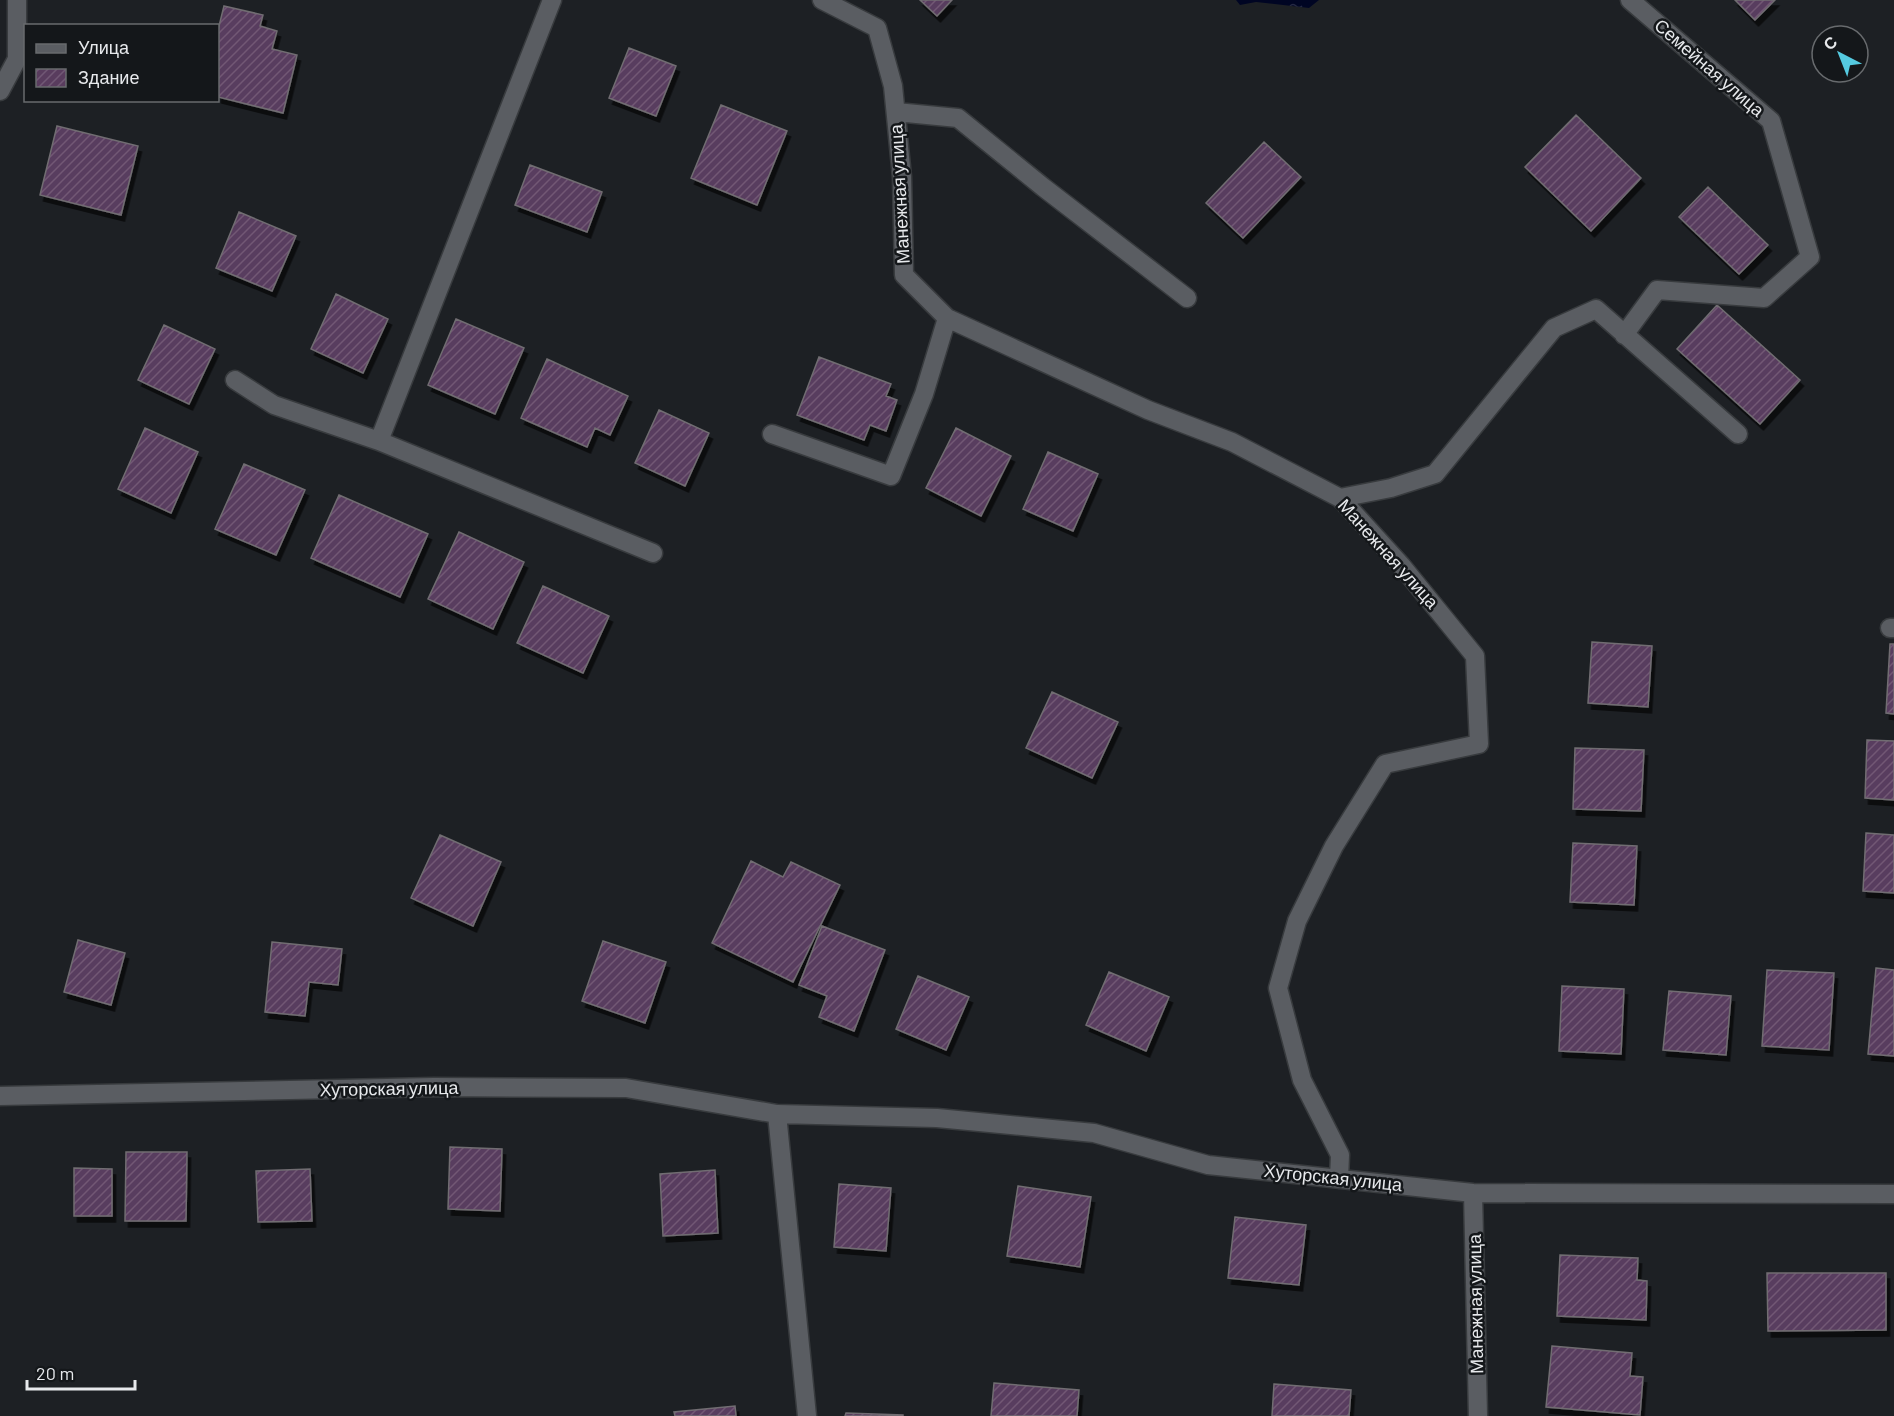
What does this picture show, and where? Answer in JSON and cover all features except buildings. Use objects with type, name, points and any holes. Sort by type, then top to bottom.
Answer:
[{"type":"street","points":[[0,91],[17,59],[17,0]]},
{"type":"street","points":[[380,441],[552,0]]},
{"type":"street","name":"Манежная улица","points":[[822,0],[877,28],[893,86],[896,112],[902,177],[904,275],[947,318],[1148,410],[1232,442],[1340,498],[1401,565],[1475,656],[1479,744],[1385,764],[1334,846],[1297,921],[1278,988],[1302,1080],[1340,1155],[1339,1179]]},
{"type":"street","name":"Семейная улица","points":[[1624,335],[1657,290],[1764,298],[1810,257],[1771,121],[1630,0]]},
{"type":"street","points":[[896,112],[958,118],[1187,298]]},
{"type":"street","points":[[1340,498],[1391,488],[1435,474],[1554,328],[1596,309],[1738,434]]},
{"type":"street","points":[[772,434],[891,476],[924,394],[947,318]]},
{"type":"street","points":[[235,380],[274,405],[380,441],[653,553]]},
{"type":"street","name":"Хуторская улица","points":[[0,1096],[434,1087],[626,1088],[777,1114],[937,1118],[1094,1133],[1208,1165],[1473,1193],[1894,1194]]},
{"type":"street","points":[[777,1114],[807,1416]]},
{"type":"street","name":"Манежная улица","points":[[1473,1193],[1478,1416]]},
{"type":"water","points":[[1236,0],[1319,0],[1309,8],[1256,2],[1240,5]]}]
